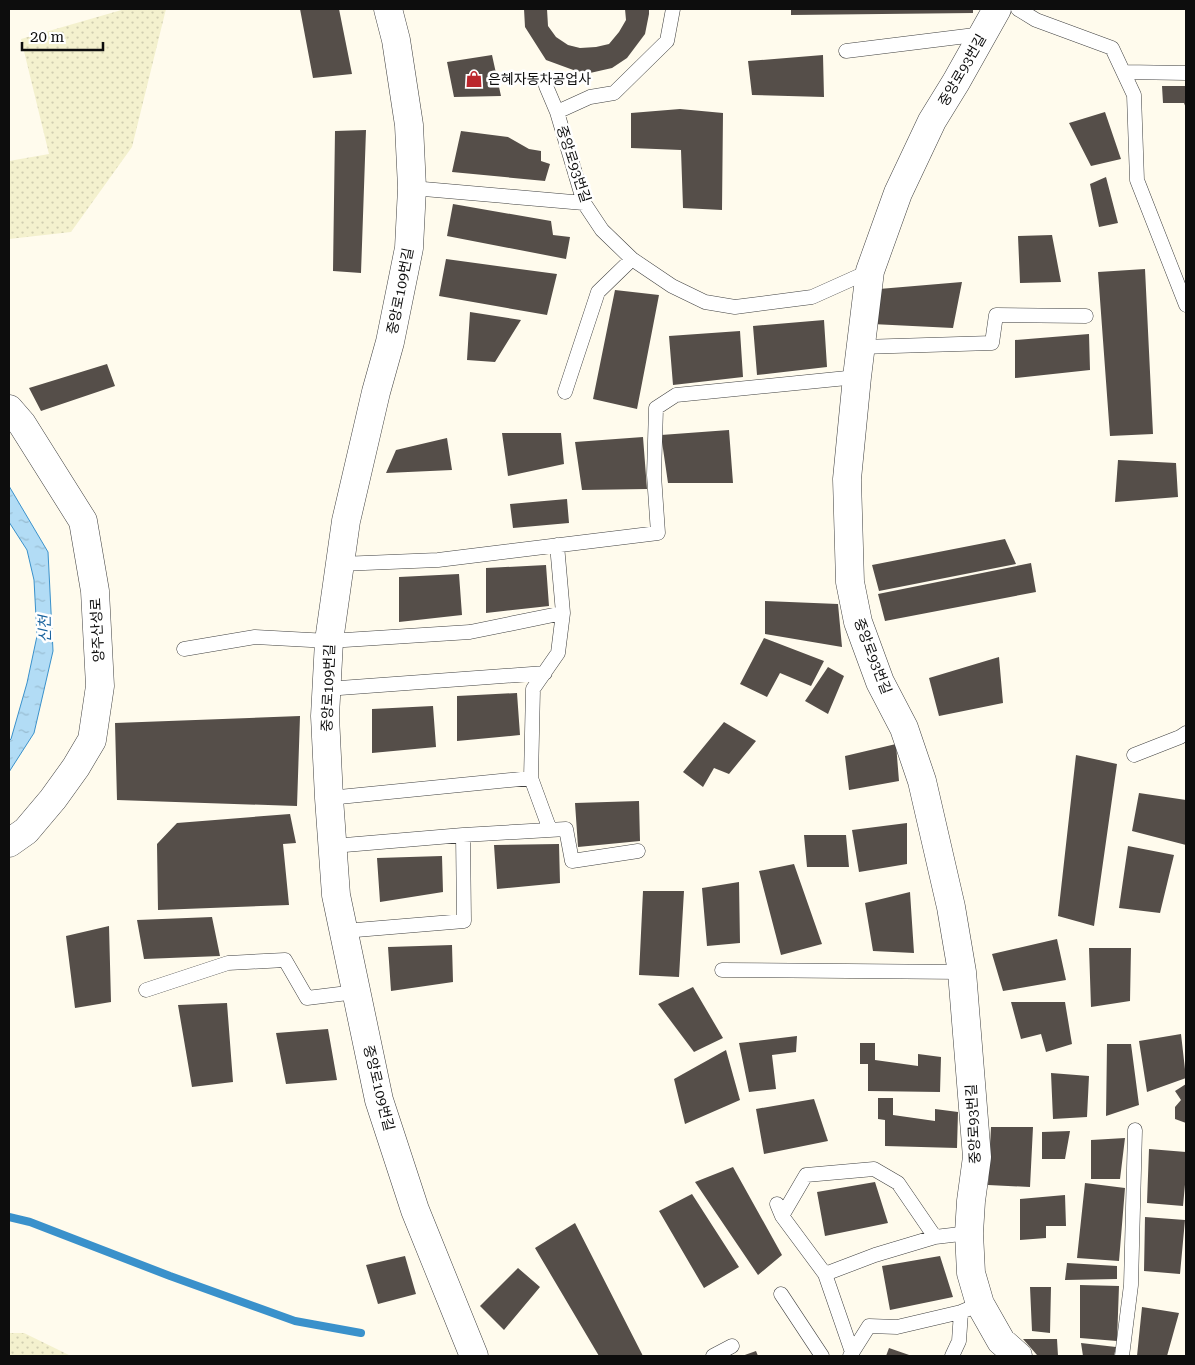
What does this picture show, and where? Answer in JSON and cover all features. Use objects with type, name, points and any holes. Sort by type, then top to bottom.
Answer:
[{"type":"street","name":"중앙로109번길","points":[[388,9],[396,40],[409,125],[412,188],[409,248],[402,292],[376,392],[346,521],[329,641],[326,688],[325,716],[329,798],[336,895],[379,1100],[415,1210],[474,1356]]},
{"type":"street","name":"중앙로93번길","points":[[997,9],[932,121],[898,193],[870,271],[857,377],[848,479],[850,582],[858,622],[880,682],[904,728],[922,781],[950,907],[962,972],[977,1157],[970,1201],[971,1308],[1004,1351]]},
{"type":"street","name":"양주산성로","points":[[9,408],[22,424],[84,521],[95,591],[100,686],[92,740],[76,767],[53,799],[26,830],[9,843]]},
{"type":"lane","name":"중앙로93번길","points":[[673,9],[667,41],[614,93],[590,97],[557,112],[584,203],[602,230],[632,259],[672,286],[706,302],[735,307],[812,297],[870,271]]},
{"type":"lane","points":[[1018,9],[1036,20],[1112,48],[1134,95],[1137,180],[1186,305]]},
{"type":"lane","points":[[846,51],[983,34]]},
{"type":"lane","points":[[1124,72],[1186,73]]},
{"type":"lane","points":[[546,86],[557,112]]},
{"type":"lane","points":[[412,188],[584,203]]},
{"type":"lane","points":[[565,392],[598,292],[632,259]]},
{"type":"lane","points":[[861,347],[992,343],[996,315],[1086,316]]},
{"type":"lane","points":[[340,564],[438,560],[658,533],[654,475],[656,408],[676,395],[857,377]]},
{"type":"lane","points":[[550,830],[531,778],[533,689],[558,653],[564,613],[557,545]]},
{"type":"lane","points":[[184,649],[255,637],[329,641],[470,632],[564,613]]},
{"type":"lane","points":[[326,688],[544,673]]},
{"type":"lane","points":[[1134,755],[1186,733]]},
{"type":"lane","points":[[329,798],[531,778]]},
{"type":"lane","points":[[333,846],[463,834],[566,829],[572,861],[638,851]]},
{"type":"lane","points":[[344,932],[464,921],[463,834]]},
{"type":"lane","points":[[146,990],[228,964],[285,960],[307,998],[356,992]]},
{"type":"lane","points":[[722,970],[784,969],[962,972]]},
{"type":"lane","points":[[1122,1356],[1131,1285],[1135,1130]]},
{"type":"lane","points":[[851,1354],[825,1274],[779,1210],[806,1175],[874,1168],[898,1183],[935,1237]]},
{"type":"lane","points":[[825,1274],[875,1255],[935,1237],[969,1233]]},
{"type":"lane","points":[[781,1294],[822,1356]]},
{"type":"lane","points":[[851,1354],[869,1326],[897,1327],[971,1308]]},
{"type":"lane","points":[[952,1356],[971,1308]]},
{"type":"lane","points":[[713,1356],[732,1346]]},
{"type":"shaded area","points":[[125,9],[166,9],[132,147],[71,232],[9,239],[9,161],[49,154],[21,39]]},
{"type":"shaded area","points":[[9,1333],[24,1333],[71,1356],[9,1356]]},
{"type":"water","name":"신천","points":[[9,486],[48,552],[53,651],[34,733],[9,772],[9,741],[27,683],[37,636],[34,580],[27,550],[9,522]]},
{"type":"building","points":[[300,9],[339,9],[352,74],[313,78]]},
{"type":"building","points":[[524,9],[547,9],[548,26],[556,37],[568,45],[580,48],[609,44],[626,20],[625,9],[649,9],[649,14],[645,34],[627,58],[612,68],[590,73],[576,71],[546,60],[525,27]]},
{"type":"building","points":[[791,9],[973,9],[973,13],[791,15]]},
{"type":"building","name":"은혜자동차공업사","points":[[492,55],[501,96],[454,97],[447,62]]},
{"type":"building","points":[[823,55],[824,97],[752,95],[748,61]]},
{"type":"building","points":[[1162,86],[1186,86],[1186,108],[1184,103],[1163,103]]},
{"type":"building","points":[[680,109],[723,113],[722,210],[683,208],[681,150],[631,148],[631,113]]},
{"type":"building","points":[[1105,112],[1121,159],[1091,166],[1069,123]]},
{"type":"building","points":[[366,130],[361,273],[333,271],[335,131]]},
{"type":"building","points":[[461,131],[508,137],[529,149],[541,151],[541,161],[550,164],[545,181],[452,172]]},
{"type":"building","points":[[1106,177],[1118,223],[1099,227],[1090,184]]},
{"type":"building","points":[[453,204],[551,221],[553,235],[570,237],[566,259],[447,236]]},
{"type":"building","points":[[1052,235],[1061,282],[1020,283],[1018,236]]},
{"type":"building","points":[[446,259],[557,274],[547,315],[439,296]]},
{"type":"building","points":[[1145,269],[1153,434],[1110,436],[1098,272]]},
{"type":"building","points":[[962,282],[953,328],[872,324],[879,289]]},
{"type":"building","points":[[615,290],[659,295],[637,409],[593,399]]},
{"type":"building","points":[[470,312],[521,320],[495,362],[467,360]]},
{"type":"building","points":[[824,320],[827,367],[757,375],[753,326]]},
{"type":"building","points":[[740,331],[743,377],[673,385],[669,336]]},
{"type":"building","points":[[1089,334],[1090,370],[1015,378],[1015,340]]},
{"type":"building","points":[[107,364],[115,386],[41,411],[29,388]]},
{"type":"building","points":[[729,430],[733,483],[668,483],[661,435]]},
{"type":"building","points":[[502,433],[561,433],[564,464],[508,476]]},
{"type":"building","points":[[643,437],[647,489],[582,490],[575,442]]},
{"type":"building","points":[[447,438],[452,470],[386,473],[396,450]]},
{"type":"building","points":[[1118,460],[1176,463],[1178,497],[1115,502]]},
{"type":"building","points":[[567,499],[569,523],[513,528],[510,504]]},
{"type":"building","points":[[1005,539],[1016,564],[879,591],[872,565]]},
{"type":"building","points":[[1031,563],[1036,592],[885,621],[878,594]]},
{"type":"building","points":[[546,565],[549,606],[486,613],[486,568]]},
{"type":"building","points":[[459,574],[462,615],[399,622],[399,577]]},
{"type":"building","points":[[765,601],[838,604],[842,647],[765,634]]},
{"type":"building","points":[[764,638],[824,661],[811,686],[780,673],[767,697],[740,684]]},
{"type":"building","points":[[999,657],[1003,703],[939,716],[929,678]]},
{"type":"building","points":[[828,667],[844,676],[828,714],[805,701]]},
{"type":"building","points":[[517,693],[520,735],[457,741],[457,696]]},
{"type":"building","points":[[433,706],[436,747],[372,753],[372,709]]},
{"type":"building","points":[[300,716],[297,806],[117,800],[115,723]]},
{"type":"building","points":[[724,722],[756,741],[729,774],[714,768],[703,787],[683,772]]},
{"type":"building","points":[[896,744],[899,781],[849,790],[845,756]]},
{"type":"building","points":[[1076,755],[1117,764],[1094,926],[1058,916]]},
{"type":"building","points":[[1139,793],[1186,800],[1186,845],[1132,831]]},
{"type":"building","points":[[639,801],[640,841],[578,847],[575,803]]},
{"type":"building","points":[[290,814],[296,843],[283,844],[289,905],[158,910],[157,844],[177,823]]},
{"type":"building","points":[[907,823],[907,864],[859,872],[852,830]]},
{"type":"building","points":[[804,835],[846,835],[849,867],[807,867]]},
{"type":"building","points":[[559,844],[560,883],[497,889],[494,845]]},
{"type":"building","points":[[1128,846],[1174,855],[1160,913],[1119,908]]},
{"type":"building","points":[[442,856],[443,892],[380,902],[377,858]]},
{"type":"building","points":[[794,864],[822,944],[781,955],[759,871]]},
{"type":"building","points":[[739,882],[740,943],[707,946],[702,888]]},
{"type":"building","points":[[643,891],[684,891],[679,977],[639,975]]},
{"type":"building","points":[[910,892],[914,953],[873,951],[865,903]]},
{"type":"building","points":[[212,917],[220,956],[144,959],[137,920]]},
{"type":"building","points":[[109,926],[111,1002],[75,1008],[66,936]]},
{"type":"building","points":[[1057,939],[1066,980],[1003,991],[992,954]]},
{"type":"building","points":[[452,945],[453,982],[391,991],[388,947]]},
{"type":"building","points":[[1089,948],[1131,948],[1130,1001],[1091,1007]]},
{"type":"building","points":[[693,987],[723,1038],[694,1052],[658,1004]]},
{"type":"building","points":[[1011,1002],[1065,1002],[1072,1044],[1046,1052],[1041,1034],[1021,1039]]},
{"type":"building","points":[[227,1003],[233,1082],[192,1087],[178,1005]]},
{"type":"building","points":[[328,1029],[337,1080],[286,1084],[276,1033]]},
{"type":"building","points":[[1181,1034],[1186,1078],[1147,1092],[1139,1041]]},
{"type":"building","points":[[797,1036],[796,1052],[772,1055],[776,1089],[749,1092],[739,1043]]},
{"type":"building","points":[[860,1043],[875,1043],[875,1060],[918,1066],[918,1054],[941,1057],[940,1092],[868,1091],[868,1064],[860,1064]]},
{"type":"building","points":[[1107,1044],[1131,1044],[1139,1105],[1106,1116]]},
{"type":"building","points":[[726,1050],[740,1100],[685,1124],[674,1079]]},
{"type":"building","points":[[1051,1073],[1089,1076],[1087,1117],[1053,1119]]},
{"type":"building","points":[[1186,1084],[1186,1123],[1175,1119],[1175,1107],[1181,1100],[1175,1091]]},
{"type":"building","points":[[878,1098],[893,1098],[893,1115],[935,1121],[935,1109],[958,1112],[957,1148],[885,1146],[885,1120],[878,1119]]},
{"type":"building","points":[[814,1099],[828,1141],[764,1154],[756,1109]]},
{"type":"building","points":[[991,1127],[1033,1127],[1030,1187],[988,1185]]},
{"type":"building","points":[[1070,1131],[1065,1159],[1042,1159],[1042,1132]]},
{"type":"building","points":[[1125,1138],[1120,1179],[1091,1179],[1091,1140]]},
{"type":"building","points":[[1149,1149],[1186,1152],[1183,1206],[1147,1203]]},
{"type":"building","points":[[733,1167],[782,1255],[758,1275],[695,1182]]},
{"type":"building","points":[[875,1182],[888,1223],[825,1236],[817,1192]]},
{"type":"building","points":[[1085,1183],[1125,1188],[1119,1261],[1077,1258]]},
{"type":"building","points":[[692,1194],[739,1267],[704,1288],[659,1211]]},
{"type":"building","points":[[1065,1195],[1066,1226],[1046,1226],[1046,1238],[1020,1240],[1020,1199]]},
{"type":"building","points":[[1145,1217],[1185,1220],[1180,1274],[1144,1271]]},
{"type":"building","points":[[575,1223],[643,1356],[599,1356],[535,1248]]},
{"type":"building","points":[[405,1256],[416,1294],[378,1304],[366,1265]]},
{"type":"building","points":[[940,1256],[953,1297],[890,1310],[882,1266]]},
{"type":"building","points":[[1067,1263],[1117,1266],[1117,1279],[1065,1280]]},
{"type":"building","points":[[518,1268],[540,1287],[504,1330],[480,1306]]},
{"type":"building","points":[[1080,1285],[1119,1286],[1117,1341],[1080,1338]]},
{"type":"building","points":[[1030,1287],[1051,1287],[1050,1333],[1032,1331]]},
{"type":"building","points":[[1142,1307],[1179,1313],[1167,1356],[1137,1356]]},
{"type":"building","points":[[1023,1339],[1057,1339],[1058,1356],[1037,1355]]},
{"type":"building","points":[[1081,1343],[1116,1347],[1114,1356],[1083,1356]]},
{"type":"building","points":[[889,1348],[912,1356],[886,1356]]},
{"type":"building","points":[[756,1351],[758,1356],[742,1356]]},
{"type":"waterway","points":[[9,1217],[30,1222],[170,1276],[295,1321],[361,1333]]},
{"type":"place","name":"은혜자동차공업사","points":[[474,79]]}]
